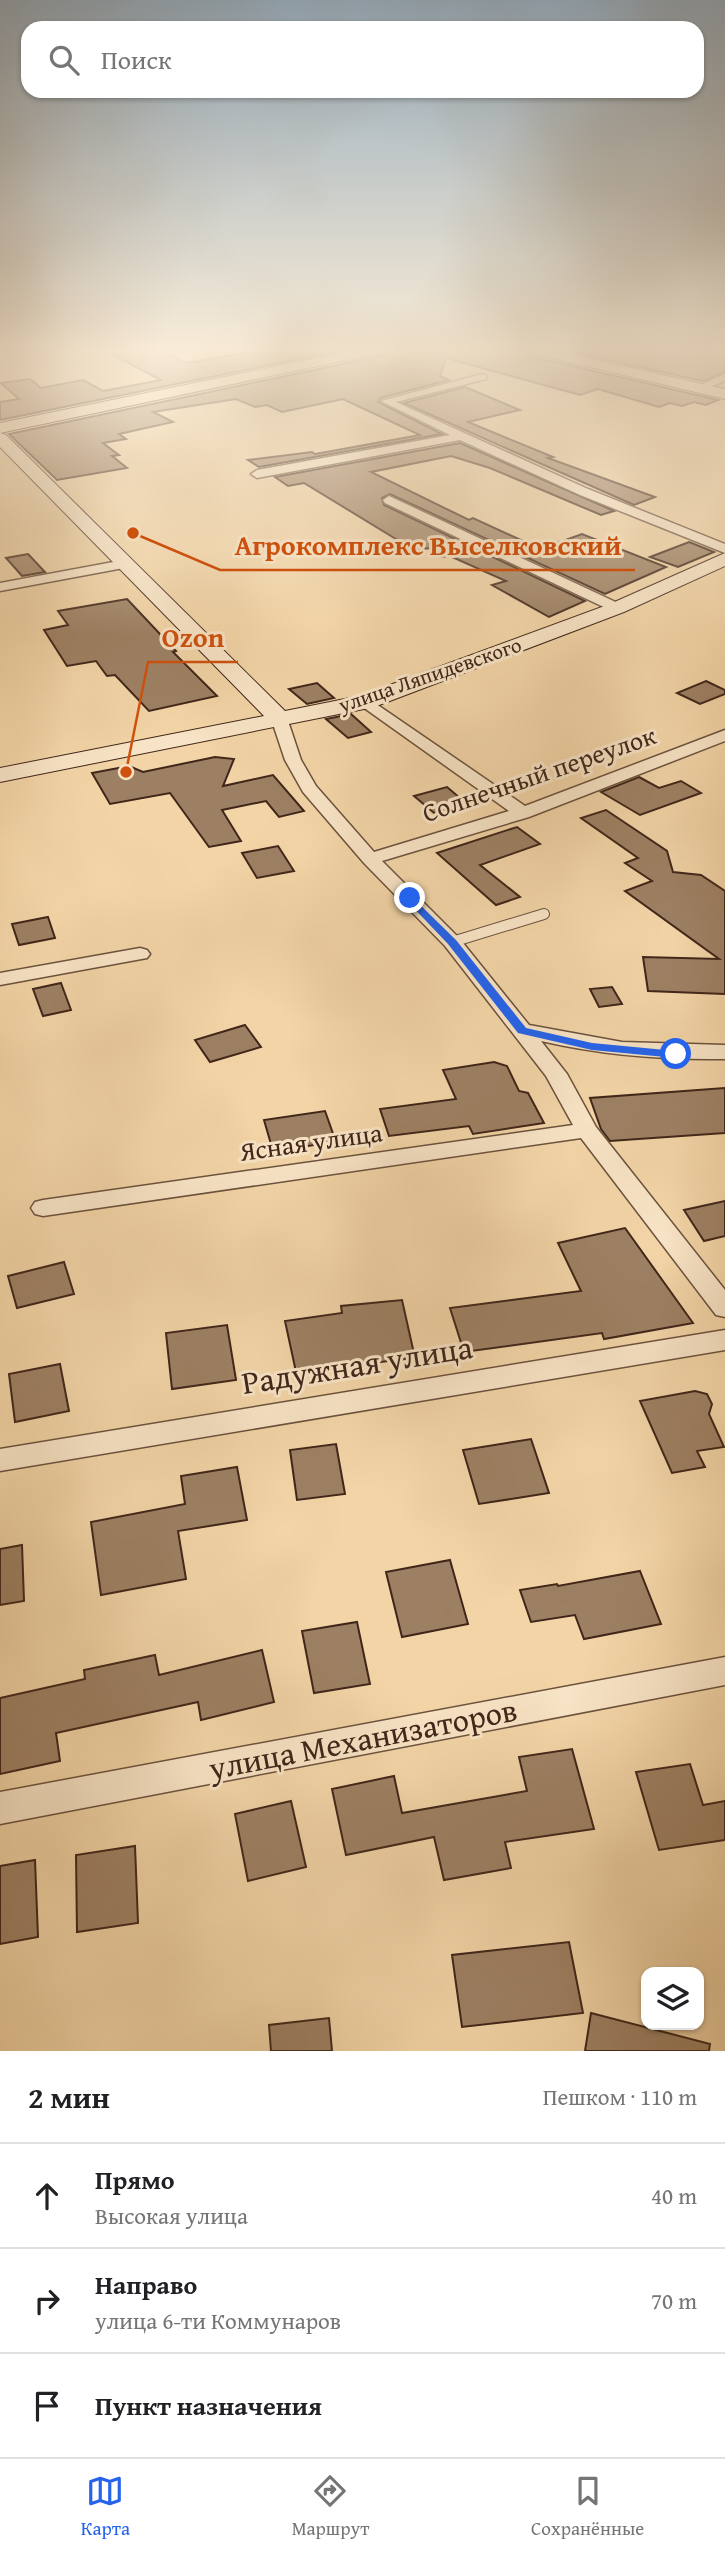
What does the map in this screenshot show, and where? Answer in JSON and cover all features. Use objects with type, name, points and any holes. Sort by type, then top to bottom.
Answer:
[{"type":"main road","points":[[7,445],[279,718]]},
{"type":"main road","name":"улица Ляпидевского","points":[[0,775],[366,702],[617,608],[725,559]]},
{"type":"street","points":[[257,474],[414,445]]},
{"type":"street","points":[[480,445],[584,492],[725,549]]},
{"type":"street","points":[[389,500],[617,608]]},
{"type":"street","points":[[0,587],[124,564]]},
{"type":"street","points":[[366,702],[523,813]]},
{"type":"street","points":[[279,718],[293,760],[309,788],[370,859],[452,942],[556,1074],[586,1130],[725,1308]]},
{"type":"street","name":"Солнечный переулок","points":[[370,859],[523,813],[725,735]]},
{"type":"street","points":[[0,979],[140,954]]},
{"type":"street","points":[[522,1030],[592,1046],[676,1054],[725,1052]]},
{"type":"street","name":"Ясная улица","points":[[43,1208],[586,1130]]},
{"type":"street","name":"Радужная улица","points":[[0,1460],[725,1340]]},
{"type":"street","name":"улица Механизаторов","points":[[0,1808],[725,1671]]},
{"type":"lane","points":[[452,942],[544,914]]},
{"type":"building","points":[[20,445],[105,445],[119,455],[112,456],[127,468],[57,480]]},
{"type":"building","points":[[366,445],[383,445],[259,467],[248,460],[312,452],[315,454]]},
{"type":"building","points":[[451,445],[464,445],[614,511],[601,515],[490,468],[451,456],[371,472],[469,520],[473,518],[540,549],[582,534],[666,567],[605,594],[390,494],[382,498],[384,505],[585,601],[549,617],[492,585],[506,581],[450,556],[441,557],[431,548],[414,550],[304,483],[288,486],[275,477]]},
{"type":"building","points":[[498,445],[523,445],[553,457],[548,458],[655,497],[634,505]]},
{"type":"building","points":[[689,542],[714,552],[678,567],[650,557]]},
{"type":"building","points":[[28,554],[45,572],[22,576],[6,558]]},
{"type":"building","points":[[127,599],[176,651],[173,652],[217,696],[149,711],[115,675],[107,676],[96,661],[67,666],[44,630],[68,625],[58,611]]},
{"type":"building","points":[[706,681],[725,690],[725,694],[700,704],[677,693]]},
{"type":"building","points":[[317,683],[334,698],[307,704],[289,689]]},
{"type":"building","points":[[351,714],[371,732],[348,738],[326,719]]},
{"type":"building","points":[[215,757],[234,759],[223,786],[273,775],[304,811],[279,817],[266,801],[222,810],[241,841],[209,847],[170,793],[110,804],[92,773],[129,766],[143,772]]},
{"type":"building","points":[[639,777],[659,788],[681,781],[701,793],[640,815],[601,792]]},
{"type":"building","points":[[447,787],[467,804],[434,813],[414,796]]},
{"type":"building","points":[[606,810],[667,851],[673,872],[701,875],[725,891],[725,994],[648,991],[643,957],[719,959],[625,891],[652,881],[625,863],[638,858],[581,818]]},
{"type":"building","points":[[517,827],[540,844],[480,865],[520,897],[496,905],[437,853]]},
{"type":"building","points":[[278,846],[294,871],[257,878],[242,853]]},
{"type":"building","points":[[48,917],[55,938],[19,945],[12,924]]},
{"type":"building","points":[[61,983],[71,1010],[43,1016],[33,989]]},
{"type":"building","points":[[612,987],[622,1004],[599,1007],[590,989]]},
{"type":"building","points":[[245,1025],[261,1047],[210,1062],[195,1040]]},
{"type":"building","points":[[494,1062],[507,1066],[519,1091],[528,1093],[544,1123],[473,1134],[469,1126],[389,1136],[380,1109],[456,1099],[443,1070]]},
{"type":"building","points":[[725,1088],[725,1133],[610,1141],[601,1129],[590,1098]]},
{"type":"building","points":[[325,1111],[336,1142],[273,1151],[264,1120]]},
{"type":"building","points":[[725,1201],[725,1236],[704,1241],[684,1210]]},
{"type":"building","points":[[625,1228],[693,1323],[604,1339],[602,1333],[464,1352],[450,1308],[581,1291],[558,1243]]},
{"type":"building","points":[[64,1262],[74,1294],[17,1308],[8,1276]]},
{"type":"building","points":[[402,1300],[415,1358],[296,1372],[285,1321],[342,1313],[341,1306]]},
{"type":"building","points":[[227,1325],[236,1380],[172,1389],[166,1333]]},
{"type":"building","points":[[60,1364],[69,1411],[15,1422],[9,1374]]},
{"type":"building","points":[[695,1391],[707,1394],[712,1404],[709,1414],[724,1447],[697,1451],[705,1467],[672,1473],[640,1401]]},
{"type":"building","points":[[531,1439],[549,1493],[479,1504],[463,1450]]},
{"type":"building","points":[[336,1444],[345,1494],[297,1500],[290,1450]]},
{"type":"building","points":[[237,1467],[247,1520],[178,1531],[186,1579],[101,1595],[91,1522],[185,1504],[181,1476]]},
{"type":"building","points":[[22,1545],[24,1601],[0,1605],[0,1549]]},
{"type":"building","points":[[450,1560],[468,1624],[402,1637],[386,1572]]},
{"type":"building","points":[[640,1571],[661,1624],[584,1639],[575,1615],[531,1622],[520,1590],[558,1586]]},
{"type":"building","points":[[357,1622],[370,1684],[314,1693],[302,1631]]},
{"type":"building","points":[[262,1650],[274,1702],[201,1720],[198,1702],[56,1733],[60,1761],[0,1774],[0,1698],[85,1679],[84,1670],[155,1655],[159,1675]]},
{"type":"building","points":[[572,1749],[594,1829],[505,1842],[511,1868],[444,1880],[434,1837],[346,1855],[332,1789],[394,1776],[402,1813],[527,1791],[519,1757]]},
{"type":"building","points":[[690,1764],[703,1805],[725,1801],[725,1840],[659,1850],[636,1772]]},
{"type":"building","points":[[291,1801],[306,1867],[248,1881],[235,1814]]},
{"type":"building","points":[[135,1846],[138,1923],[77,1932],[76,1855]]},
{"type":"building","points":[[35,1860],[38,1937],[0,1944],[0,1866]]},
{"type":"building","points":[[569,1942],[583,2013],[462,2027],[452,1955]]},
{"type":"building","points":[[591,2013],[641,2026],[641,2030],[656,2030],[710,2044],[709,2051],[585,2051]]},
{"type":"building","points":[[329,2018],[332,2051],[271,2051],[269,2025]]},
{"type":"place","name":"Агрокомплекс Выселковский","points":[[133,533]]},
{"type":"place","name":"Ozon","points":[[126,772]]},
{"type":"route","points":[[410,898],[452,942],[522,1030],[592,1046],[676,1054]]}]
